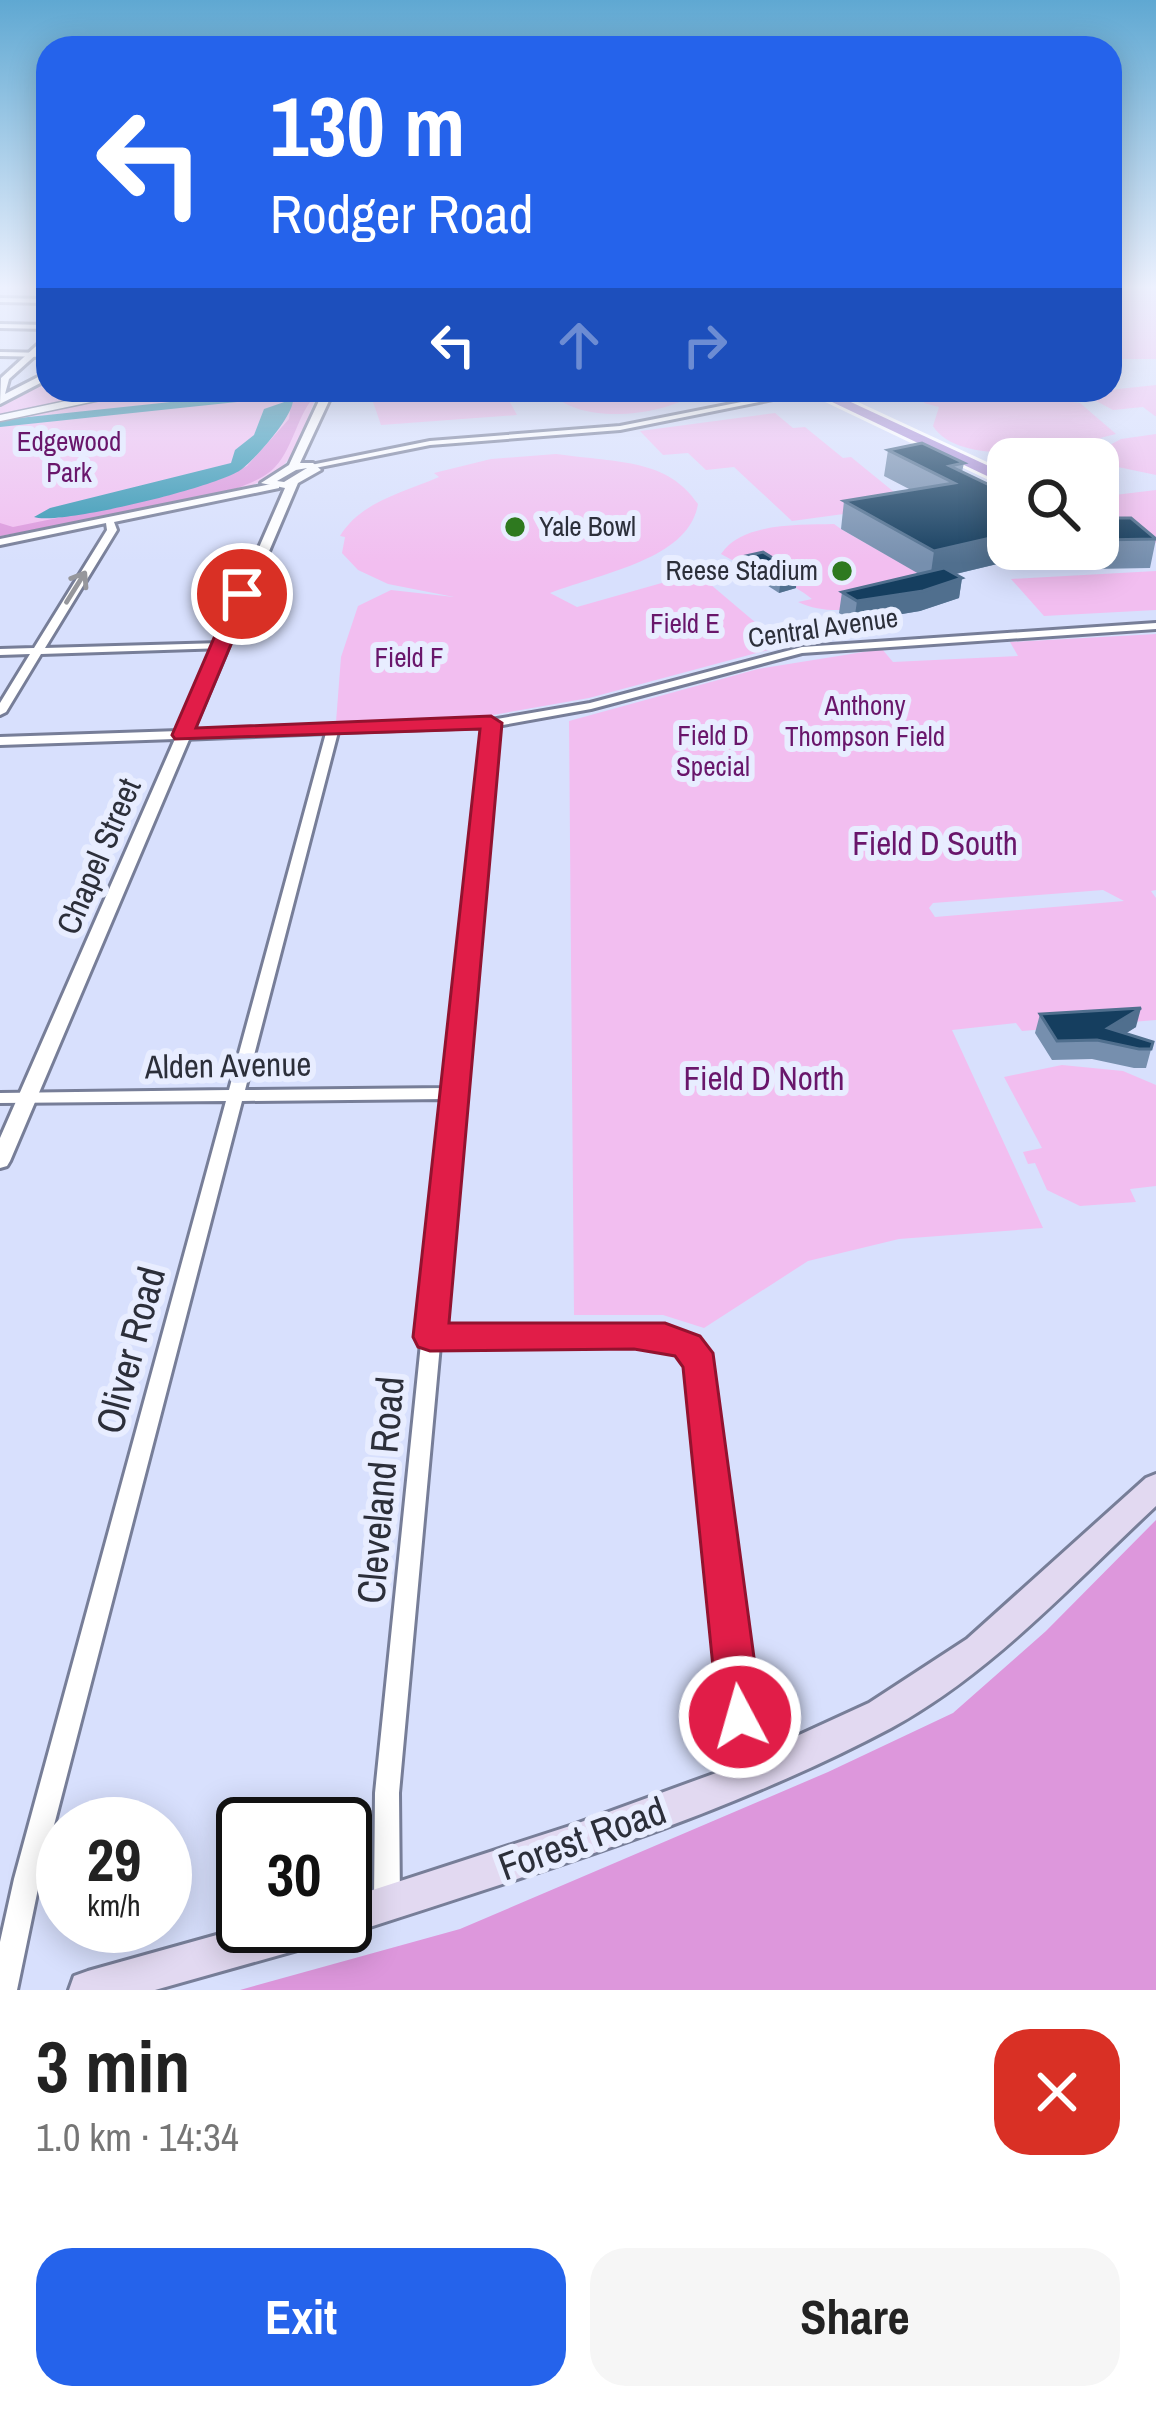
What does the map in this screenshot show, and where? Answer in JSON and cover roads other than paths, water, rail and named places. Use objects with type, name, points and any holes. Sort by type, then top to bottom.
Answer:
[{"type":"highway","points":[[840,402],[987,471]]},
{"type":"main road","name":"Forest Road","points":[[372,1909],[573,1844],[755,1773],[931,1686],[978,1650],[1156,1487]]},
{"type":"main road","points":[[88,1990],[219,1953]]},
{"type":"street","points":[[1,393],[36,380]]},
{"type":"street","points":[[0,418],[76,402]]},
{"type":"street","points":[[274,485],[293,467],[324,402]]},
{"type":"street","points":[[293,467],[447,441],[620,428],[753,402]]},
{"type":"street","points":[[303,450],[312,467]]},
{"type":"street","points":[[0,542],[231,497],[293,482],[312,467]]},
{"type":"street","name":"Chapel Street","points":[[0,1161],[293,482]]},
{"type":"street","name":"Chapel Street","points":[[274,485],[279,507]]},
{"type":"street","points":[[0,712],[112,530],[110,523]]},
{"type":"street","name":"Central Avenue","points":[[0,741],[491,723],[576,710],[810,649],[1156,626]]},
{"type":"street","points":[[0,652],[221,646]]},
{"type":"street","name":"Cleveland Road","points":[[388,1905],[384,1836],[491,723]]},
{"type":"street","name":"Oliver Road","points":[[3,1990],[27,1879],[333,730]]},
{"type":"street","name":"Alden Avenue","points":[[0,1097],[457,1093]]},
{"type":"street","points":[[430,1337],[665,1336],[688,1346],[700,1363],[740,1717],[755,1773]]},
{"type":"water","points":[[171,402],[237,402],[0,427],[0,420]]},
{"type":"water","points":[[293,402],[264,447],[227,477],[104,511],[34,517],[50,508],[231,463],[235,450],[254,435],[264,409]]},
{"type":"place","name":"Yale Bowl","points":[[515,527]]},
{"type":"place","name":"Reese Stadium","points":[[842,571]]},
{"type":"park label","name":"Edgewood Park","points":[[69,458]]},
{"type":"park label","name":"Field E","points":[[685,624]]},
{"type":"park label","name":"Field F","points":[[409,658]]},
{"type":"park label","name":"Anthony Thompson Field","points":[[865,722]]},
{"type":"park label","name":"Field D Special","points":[[713,752]]},
{"type":"park label","name":"Field D South","points":[[935,843]]},
{"type":"park label","name":"Field D North","points":[[764,1078]]}]
